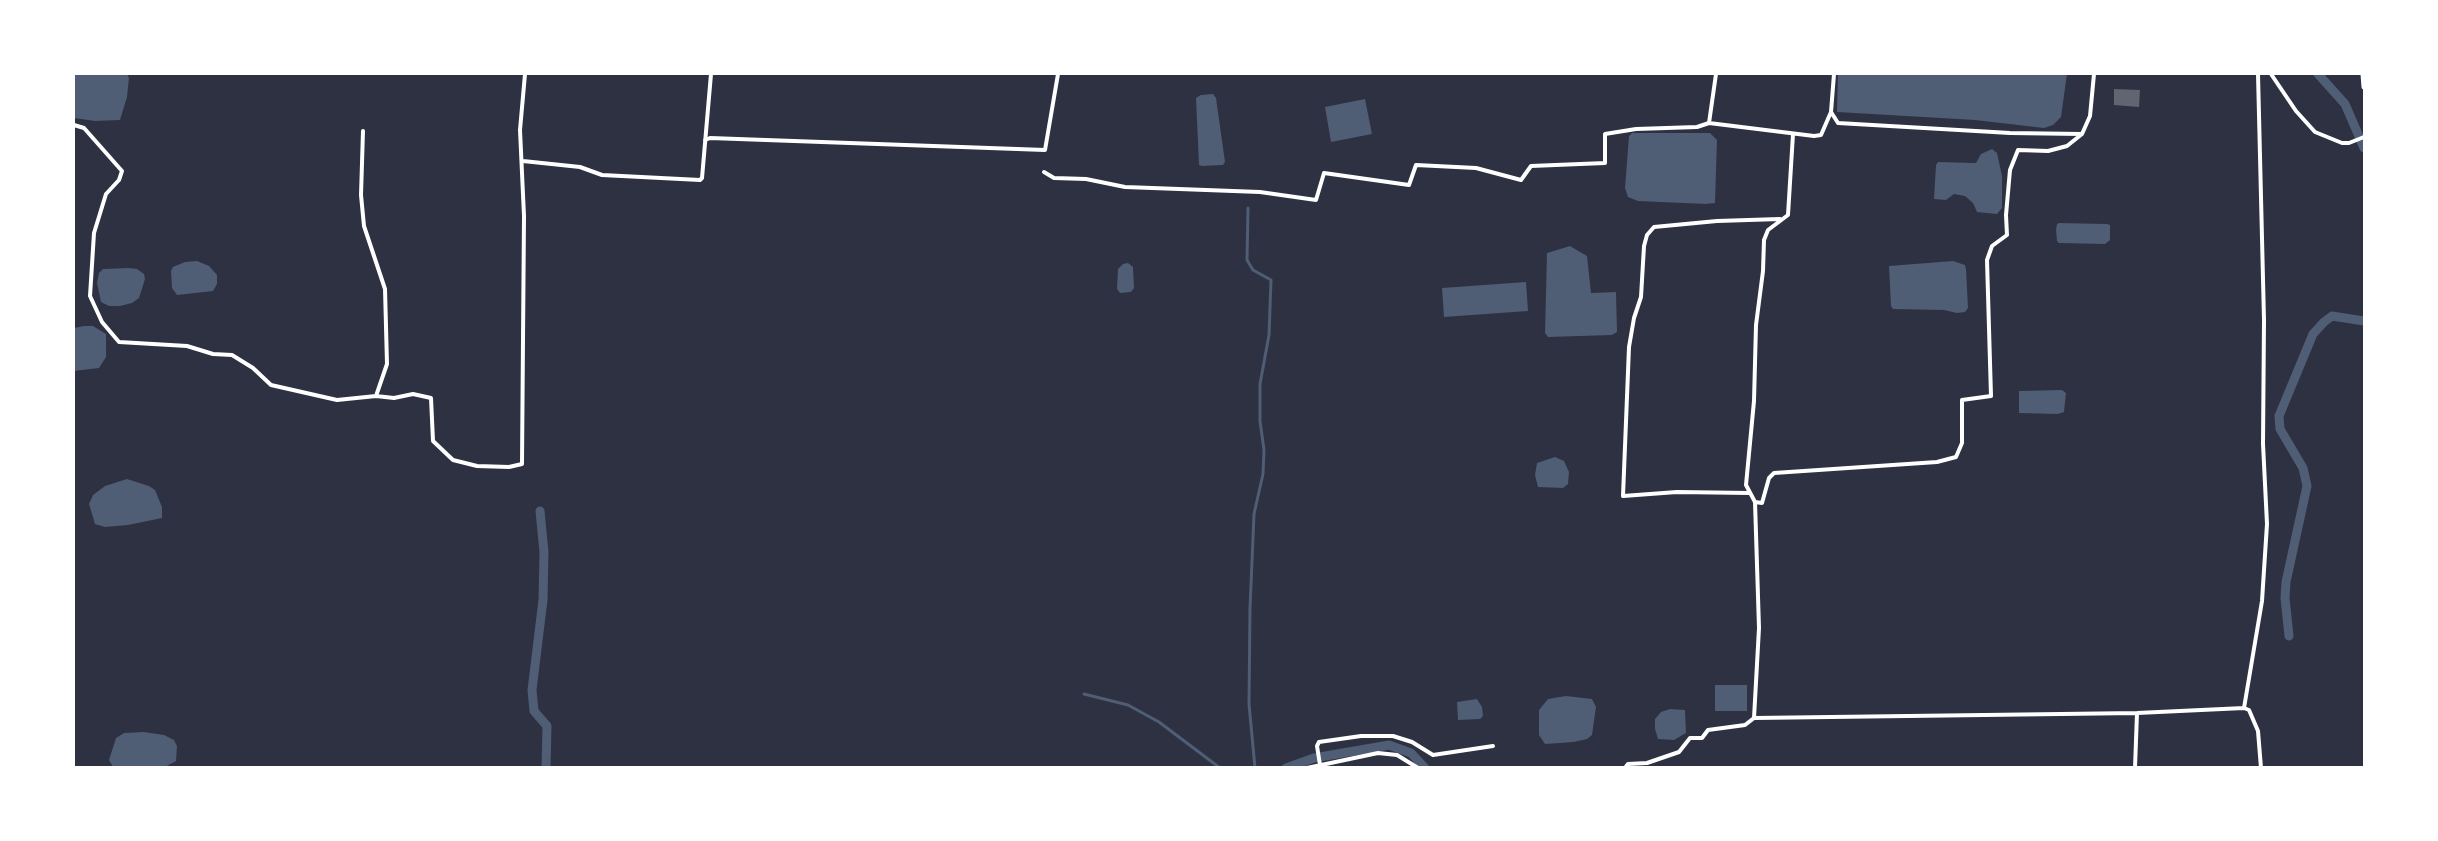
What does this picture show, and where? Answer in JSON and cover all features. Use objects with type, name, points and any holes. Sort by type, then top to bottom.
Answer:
[{"type":"main road","points":[[2363,74],[2364,87]]},
{"type":"street","points":[[74,125],[84,128],[122,171],[119,180],[106,194],[94,234],[90,296],[102,322],[119,342],[187,346],[213,354],[232,356],[253,368],[271,385],[337,400],[376,396],[394,398],[413,394],[431,398],[433,441],[453,460],[509,467],[522,464],[524,264],[523,161],[520,130],[525,74]]},
{"type":"street","points":[[523,161],[580,167],[602,175],[700,180],[711,74]]},
{"type":"street","points":[[705,140],[710,138],[1045,150],[1058,74]]},
{"type":"street","points":[[1709,123],[1716,74]]},
{"type":"street","points":[[1044,172],[1054,178],[1086,179],[1125,188],[1260,192],[1316,200],[1324,173],[1409,185],[1416,165],[1476,168],[1521,180],[1531,166],[1605,163],[1605,134],[1636,129],[1697,127],[1709,123],[1794,134],[1821,135],[1831,112],[1834,74]]},
{"type":"street","points":[[1755,502],[1762,503],[1768,482],[1774,472],[1937,462],[1956,457],[1962,443],[1962,400],[1991,396],[1987,260],[1992,246],[2007,236],[2006,215],[2010,170],[2018,150],[2048,151],[2067,146],[2082,134],[2090,116],[2094,74]]},
{"type":"street","points":[[2244,708],[2262,601],[2267,524],[2263,444],[2264,320],[2258,74]]},
{"type":"street","points":[[2271,74],[2296,111],[2314,132],[2342,143],[2349,143],[2364,137]]},
{"type":"street","points":[[1831,112],[1838,123],[1852,125],[2082,134]]},
{"type":"street","points":[[363,131],[361,195],[364,226],[385,289],[387,364],[376,396]]},
{"type":"street","points":[[1754,717],[1759,628],[1755,502],[1746,485],[1754,401],[1756,325],[1763,271],[1764,240],[1767,230],[1788,215],[1794,134]]},
{"type":"street","points":[[1750,493],[1688,492],[1623,496],[1629,347],[1634,318],[1641,297],[1644,246],[1647,235],[1654,227],[1717,221],[1783,219]]},
{"type":"street","points":[[1625,768],[1628,764],[1647,763],[1679,752],[1690,738],[1702,738],[1708,730],[1745,725],[1754,717],[2137,713],[2244,708],[2249,710],[2258,731],[2261,768]]},
{"type":"street","points":[[2135,768],[2137,713]]},
{"type":"street","points":[[1320,765],[1317,746],[1320,742],[1372,736],[1392,736],[1412,742],[1433,755],[1493,746]]},
{"type":"street","points":[[1307,768],[1378,753],[1397,754],[1418,768]]},
{"type":"water","points":[[74,74],[127,74],[129,78],[127,97],[120,120],[95,121],[74,118]]},
{"type":"water","points":[[1838,74],[2067,74],[2061,117],[2053,125],[2044,128],[1975,120],[1837,112]]},
{"type":"water","points":[[1213,94],[1216,98],[1225,162],[1223,165],[1202,166],[1199,165],[1196,98]]},
{"type":"water","points":[[1365,99],[1372,134],[1331,142],[1325,107]]},
{"type":"water","points":[[1632,133],[1710,133],[1717,140],[1715,203],[1638,201],[1628,197],[1625,188],[1629,136]]},
{"type":"water","points":[[1992,149],[1997,153],[2002,176],[2002,208],[1997,214],[1977,212],[1973,203],[1965,196],[1954,194],[1946,200],[1934,199],[1938,162],[1976,163],[1981,154]]},
{"type":"water","points":[[2059,223],[2110,225],[2110,240],[2105,244],[2059,243],[2056,230]]},
{"type":"water","points":[[1570,246],[1587,256],[1591,293],[1616,292],[1617,332],[1612,335],[1548,337],[1545,333],[1547,253]]},
{"type":"water","points":[[197,261],[209,266],[217,275],[217,284],[213,291],[177,295],[172,288],[171,271],[173,267],[185,262]]},
{"type":"water","points":[[1953,261],[1965,265],[1966,269],[1968,308],[1965,312],[1893,309],[1889,266]]},
{"type":"water","points":[[1128,263],[1133,267],[1134,288],[1131,292],[1120,293],[1117,289],[1118,269]]},
{"type":"water","points":[[103,269],[137,269],[144,274],[145,279],[139,298],[132,303],[120,306],[109,306],[101,302],[97,283],[99,273]]},
{"type":"water","points":[[1526,282],[1528,311],[1444,317],[1442,288]]},
{"type":"water","points":[[93,326],[106,334],[106,357],[99,368],[74,371],[74,328]]},
{"type":"water","points":[[2062,390],[2066,393],[2064,412],[2058,414],[2019,413],[2019,391]]},
{"type":"water","points":[[1555,457],[1564,461],[1569,472],[1568,484],[1563,488],[1538,487],[1535,475],[1537,463]]},
{"type":"water","points":[[127,479],[155,490],[162,507],[162,518],[128,525],[105,527],[95,524],[89,504],[93,495],[105,486]]},
{"type":"water","points":[[1715,685],[1747,685],[1747,711],[1715,711]]},
{"type":"water","points":[[1566,696],[1592,699],[1596,707],[1592,735],[1587,739],[1574,742],[1545,744],[1539,735],[1539,710],[1548,699]]},
{"type":"water","points":[[1477,699],[1482,707],[1483,716],[1480,719],[1458,720],[1457,702]]},
{"type":"water","points":[[1670,709],[1685,710],[1686,733],[1674,740],[1658,739],[1655,719],[1661,712]]},
{"type":"water","points":[[144,732],[164,735],[174,740],[177,746],[176,761],[165,767],[113,767],[109,760],[116,738],[124,733]]},
{"type":"building","points":[[2114,89],[2140,90],[2139,107],[2114,105]]},
{"type":"waterway","points":[[2318,74],[2345,104],[2364,148]]},
{"type":"waterway","points":[[1248,208],[1247,260],[1253,270],[1271,280],[1269,335],[1260,384],[1263,474],[1254,514],[1250,608],[1249,704],[1255,768]]},
{"type":"waterway","points":[[2289,636],[2285,598],[2286,582],[2307,486],[2303,468],[2280,429],[2279,416],[2313,334],[2332,316],[2364,321]]},
{"type":"waterway","points":[[540,511],[544,552],[543,600],[532,690],[534,711],[547,726],[546,768]]},
{"type":"waterway","points":[[1084,694],[1128,705],[1159,722],[1220,768]]},
{"type":"waterway","points":[[1286,768],[1314,758],[1389,745],[1411,753],[1425,768]]}]
